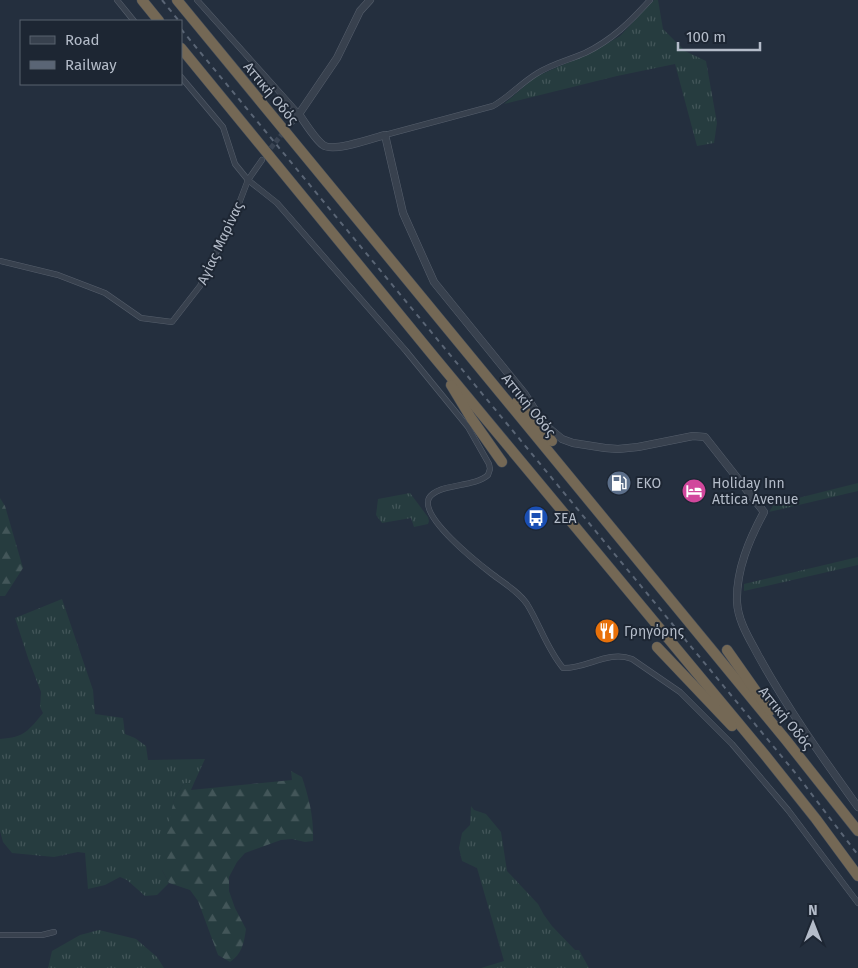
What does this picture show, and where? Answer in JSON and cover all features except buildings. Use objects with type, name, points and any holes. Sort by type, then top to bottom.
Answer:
[{"type":"highway","points":[[142,0],[158,20]]},
{"type":"highway","name":"Αττική Οδός","points":[[176,0],[416,289],[786,740],[858,831]]},
{"type":"highway","points":[[182,49],[435,358],[765,755],[858,876]]},
{"type":"highway","points":[[416,289],[449,320],[552,441]]},
{"type":"highway","points":[[435,358],[471,418],[502,462]]},
{"type":"highway","points":[[657,647],[736,730],[765,755]]},
{"type":"highway","points":[[727,650],[775,716],[786,740]]},
{"type":"street","points":[[117,0],[133,20]]},
{"type":"street","points":[[197,0],[299,114],[321,144],[327,148],[336,148],[498,103],[545,68],[585,53],[608,41],[650,0]]},
{"type":"street","points":[[291,123],[337,58],[360,11],[370,0]]},
{"type":"street","points":[[182,78],[223,127],[235,164],[248,180],[277,203],[334,267],[441,393],[468,427],[483,451],[489,464],[488,475],[479,481],[440,490],[432,494],[428,501],[427,506],[430,513],[457,546],[526,603],[563,668],[615,656],[624,656],[680,692],[732,744],[782,803],[858,903]]},
{"type":"street","points":[[385,135],[403,213],[434,282],[524,393],[544,424],[562,439],[573,443],[605,448],[638,447],[693,436],[705,437],[764,512],[745,550],[738,589],[739,615],[764,666],[792,714],[858,807]]},
{"type":"street","points":[[248,180],[262,160]]},
{"type":"street","name":"Αγίας Μαρίνας","points":[[0,261],[58,275],[105,293],[141,318],[172,322],[200,286],[235,214],[248,180]]},
{"type":"street","points":[[0,935],[42,935],[54,932]]},
{"type":"green space","points":[[654,0],[658,0],[663,29],[685,51],[706,61],[717,123],[714,143],[697,146],[675,64],[617,76],[504,104],[535,77],[594,51],[620,36]]},
{"type":"green space","points":[[858,483],[858,491],[769,512],[774,504]]},
{"type":"green space","points":[[410,493],[428,517],[428,524],[414,527],[411,518],[382,523],[376,515],[378,499]]},
{"type":"green space","points":[[0,498],[5,506],[23,568],[5,596],[0,596]]},
{"type":"green space","points":[[858,557],[858,565],[744,591],[744,584]]},
{"type":"green space","points":[[62,599],[93,690],[95,714],[123,718],[125,734],[146,746],[148,760],[205,759],[194,783],[184,783],[174,800],[162,870],[169,883],[157,895],[145,896],[127,880],[120,877],[105,885],[88,889],[85,853],[78,852],[54,857],[12,853],[3,842],[0,831],[0,739],[21,735],[43,713],[40,707],[41,692],[15,618]]},
{"type":"green space","points":[[291,771],[302,777],[305,785],[312,816],[313,841],[281,840],[245,853],[237,862],[229,877],[229,891],[246,929],[242,948],[230,962],[218,955],[198,901],[190,890],[169,883],[162,870],[161,855],[174,800],[184,783],[194,783],[191,790],[292,780]]},
{"type":"green space","points":[[471,806],[474,810],[486,814],[501,832],[507,871],[538,904],[552,926],[575,950],[579,950],[589,968],[481,968],[504,961],[477,868],[462,861],[459,848],[462,833],[470,825]]},
{"type":"green space","points":[[99,930],[136,939],[157,957],[164,968],[48,968],[52,951],[80,935]]},
{"type":"tunnel","points":[[266,154],[291,123]]},
{"type":"railway","points":[[162,0],[178,20]]},
{"type":"railway","points":[[182,30],[797,775],[858,855]]},
{"type":"place","name":"EKO","points":[[619,483]]},
{"type":"place","name":"Holiday Inn Attica Avenue","points":[[694,491]]},
{"type":"place","name":"ΣΕΑ","points":[[536,518]]},
{"type":"place","name":"Γρηγόρης","points":[[607,631]]}]
